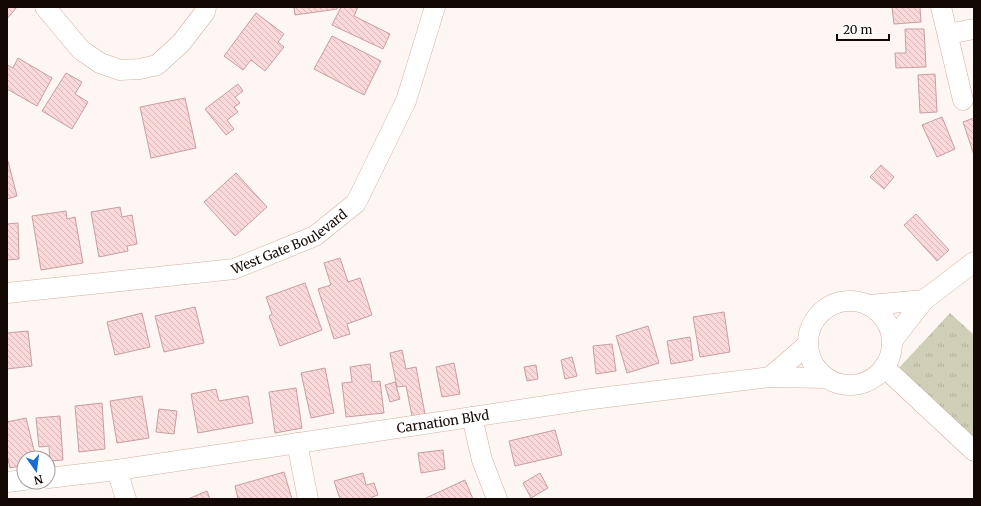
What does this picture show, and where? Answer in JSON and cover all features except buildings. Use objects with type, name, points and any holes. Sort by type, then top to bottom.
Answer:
[{"type":"street","points":[[45,7],[81,50],[100,63],[120,70],[140,69],[157,65],[182,43],[206,7]]},
{"type":"street","name":"West Gate Boulevard","points":[[7,293],[234,269],[315,236],[356,203],[406,101],[435,7]]},
{"type":"street","points":[[941,7],[963,100]]},
{"type":"street","points":[[948,34],[974,29]]},
{"type":"street","points":[[892,341],[924,300],[974,262]]},
{"type":"street","points":[[870,305],[886,320],[892,341],[892,350],[889,360],[884,368],[872,378],[857,384],[841,384],[826,378],[812,364],[807,345],[811,323],[827,306],[849,300],[870,305],[924,300]]},
{"type":"street","points":[[770,377],[807,345]]},
{"type":"street","points":[[884,368],[974,451]]},
{"type":"street","name":"Carnation Blvd","points":[[56,477],[117,470],[592,399],[770,377],[826,378]]},
{"type":"street","points":[[472,417],[482,460],[497,499]]},
{"type":"street","points":[[297,443],[308,499]]},
{"type":"street","points":[[117,470],[126,499]]},
{"type":"green space","points":[[950,313],[974,335],[974,440],[897,370]]}]
